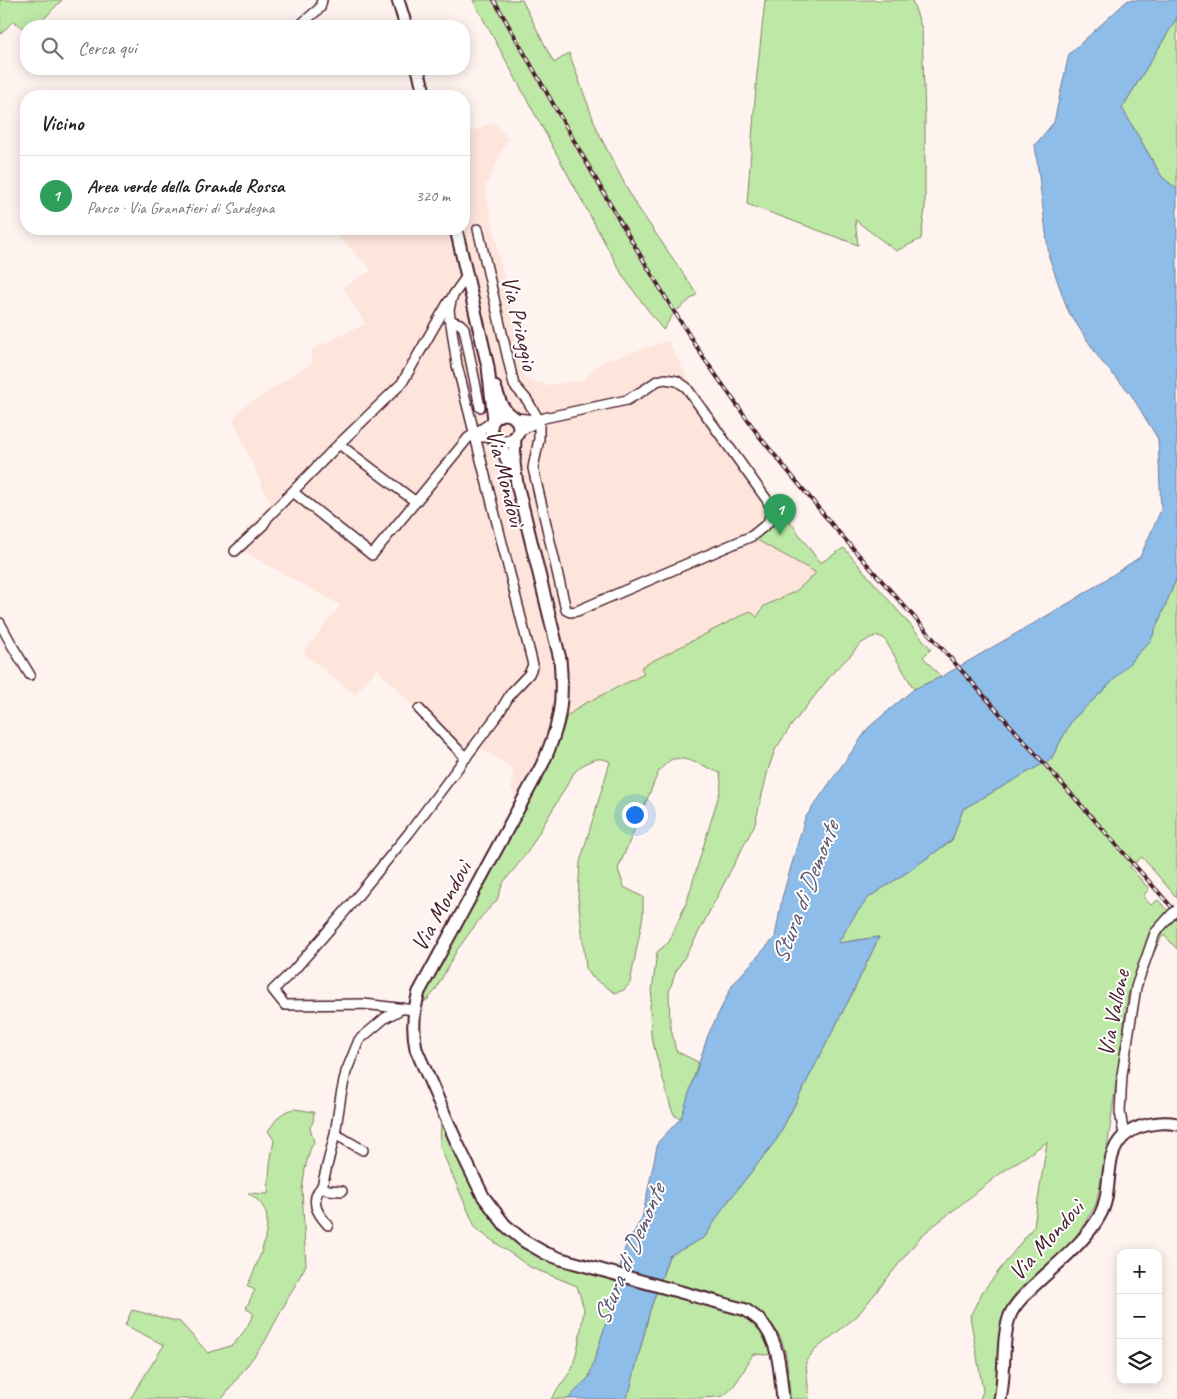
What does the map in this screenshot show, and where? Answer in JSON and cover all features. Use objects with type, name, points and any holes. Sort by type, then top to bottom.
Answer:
[{"type":"main road","points":[[398,0],[404,20]]},
{"type":"main road","points":[[420,75],[423,90]]},
{"type":"main road","name":"Via Mondovì","points":[[457,235],[488,367],[501,404],[512,417]]},
{"type":"main road","name":"Via Mondovì","points":[[488,367],[493,421]]},
{"type":"main road","points":[[500,415],[512,417],[518,425],[517,434],[508,442],[497,439],[491,430],[493,421],[500,415]]},
{"type":"main road","name":"Via Mondovì","points":[[517,434],[514,462],[517,484],[560,659],[562,706],[553,743],[542,765],[408,1009],[413,1036],[421,1064],[457,1143],[483,1196],[504,1225],[534,1248],[561,1259],[746,1310],[762,1323],[773,1341],[777,1351],[782,1399]]},
{"type":"main road","name":"Via Mondovì","points":[[497,439],[517,484]]},
{"type":"main road","points":[[1124,1135],[1144,1126],[1177,1124]]},
{"type":"main road","name":"Via Mondovì","points":[[1000,1399],[1003,1389],[1006,1333],[1011,1313],[1030,1289],[1078,1245],[1092,1229],[1101,1214],[1108,1189],[1110,1161],[1124,1135]]},
{"type":"street","points":[[305,20],[320,8],[322,0]]},
{"type":"street","name":"Via Priaggio","points":[[478,228],[514,385],[527,400],[539,420]]},
{"type":"street","points":[[235,551],[263,526],[268,517],[402,383],[452,297],[467,276]]},
{"type":"street","name":"Via Mondovì","points":[[408,1009],[345,1004],[285,1006],[273,990],[294,970],[342,915],[409,833],[499,714],[511,693],[532,670],[533,665],[457,365],[449,310],[452,297]]},
{"type":"street","name":"Via Mondovì","points":[[450,320],[464,328],[480,407]]},
{"type":"street","points":[[512,417],[539,420],[626,400],[665,379],[678,381],[686,387],[767,500],[772,509],[768,523],[752,536],[592,605],[570,612],[566,610],[533,468],[539,439],[539,420]]},
{"type":"street","points":[[517,434],[539,420]]},
{"type":"street","points":[[293,492],[372,555],[468,438],[474,436],[493,421]]},
{"type":"street","points":[[474,436],[497,439]]},
{"type":"street","points":[[339,444],[416,502]]},
{"type":"street","points":[[0,622],[30,675]]},
{"type":"street","points":[[419,708],[466,758]]},
{"type":"street","name":"Via Vallone","points":[[1124,1135],[1120,1112],[1122,1075],[1136,987],[1155,933],[1174,912]]},
{"type":"street","points":[[328,1225],[318,1214],[315,1202],[316,1192],[322,1186],[336,1134],[346,1072],[359,1040],[386,1018],[408,1009]]},
{"type":"street","points":[[336,1134],[363,1150]]},
{"type":"street","points":[[322,1186],[328,1190],[342,1192]]},
{"type":"shaded area","points":[[493,122],[508,138],[485,187],[525,379],[548,385],[583,380],[601,362],[668,341],[685,373],[702,398],[820,563],[815,574],[796,591],[764,606],[757,617],[641,667],[644,674],[582,705],[567,716],[557,747],[525,805],[517,799],[511,788],[513,768],[481,749],[467,764],[377,668],[355,695],[303,653],[340,605],[233,546],[270,503],[233,420],[241,409],[312,363],[311,350],[365,324],[343,287],[372,270],[338,235],[470,235],[470,132]]},
{"type":"green space","points":[[0,0],[62,0],[43,20],[20,20],[20,26],[13,21],[0,35]]},
{"type":"green space","points":[[473,0],[522,0],[554,63],[569,53],[598,132],[633,200],[697,294],[674,313],[663,330],[624,278]]},
{"type":"green space","points":[[765,0],[912,0],[922,29],[925,118],[925,209],[921,239],[896,251],[855,220],[858,245],[747,204]]},
{"type":"green space","points":[[1177,18],[1177,189],[1162,177],[1122,108]]},
{"type":"green space","points":[[772,502],[776,502],[820,563],[844,548],[931,649],[923,657],[941,677],[914,689],[884,638],[877,636],[870,638],[859,645],[835,670],[791,726],[775,750],[768,770],[755,824],[692,945],[676,971],[669,992],[670,1024],[676,1051],[698,1062],[681,1118],[675,1116],[671,1108],[651,1036],[650,1007],[657,952],[669,942],[687,901],[720,791],[720,773],[710,768],[684,759],[673,759],[665,765],[658,773],[618,869],[624,887],[643,897],[643,916],[630,983],[624,990],[615,993],[592,977],[586,968],[578,897],[580,862],[610,762],[596,759],[586,763],[574,773],[527,853],[503,883],[497,900],[482,916],[457,950],[435,991],[421,1004],[435,973],[557,747],[567,716],[582,705],[644,674],[641,667],[750,611],[757,617],[764,606],[796,591],[815,574],[815,572],[755,539],[765,531]]},
{"type":"green space","points":[[1177,577],[1177,898],[1142,857],[1130,867],[1149,889],[1144,895],[1145,899],[1151,905],[1158,900],[1170,913],[1152,932],[1128,995],[1106,1157],[1096,1204],[1071,1243],[1019,1292],[1007,1311],[1002,1331],[995,1399],[980,1399],[983,1391],[970,1316],[983,1291],[1034,1226],[1047,1142],[1001,1173],[922,1235],[857,1316],[815,1350],[806,1361],[809,1399],[790,1399],[785,1350],[779,1335],[770,1323],[743,1304],[709,1292],[661,1280],[669,1256],[705,1237],[723,1208],[777,1139],[853,992],[879,937],[838,943],[855,915],[869,897],[952,840],[963,809],[1051,759],[1072,720],[1106,688],[1151,640]]},
{"type":"green space","points":[[1174,917],[1177,921],[1177,949],[1165,936],[1162,936],[1146,969],[1155,940]]},
{"type":"green space","points":[[295,1109],[314,1112],[313,1122],[310,1127],[314,1142],[305,1169],[302,1190],[306,1265],[264,1343],[222,1399],[130,1399],[164,1345],[125,1325],[132,1310],[180,1322],[208,1353],[233,1345],[245,1330],[254,1314],[246,1308],[255,1290],[247,1286],[262,1250],[267,1221],[263,1207],[248,1193],[268,1194],[274,1140],[268,1131],[282,1114]]},
{"type":"green space","points":[[441,1120],[474,1192],[497,1225],[510,1239],[526,1250],[547,1260],[616,1282],[612,1304],[589,1377],[568,1399],[551,1399],[572,1369],[579,1342],[584,1309],[577,1286],[530,1267],[476,1229],[440,1147]]},
{"type":"green space","points":[[657,1290],[747,1316],[766,1335],[771,1353],[767,1355],[753,1354],[736,1382],[723,1396],[625,1399],[630,1389]]},
{"type":"water","name":"Stura di Demonte","points":[[1128,0],[1177,0],[1177,18],[1122,108],[1162,177],[1177,189],[1177,577],[1151,640],[1106,688],[1072,720],[1051,759],[963,809],[952,840],[869,897],[855,915],[838,943],[879,937],[853,992],[777,1139],[723,1208],[705,1237],[669,1256],[650,1310],[630,1390],[625,1399],[568,1399],[589,1377],[612,1304],[625,1248],[642,1218],[658,1142],[681,1118],[708,1035],[733,984],[775,937],[782,898],[805,818],[869,727],[914,689],[941,677],[1074,600],[1140,557],[1161,510],[1158,439],[1130,393],[1101,361],[1068,311],[1049,257],[1035,145],[1054,122],[1069,54]]},
{"type":"railway","points":[[494,0],[618,218],[672,308],[703,357],[759,436],[834,527],[1177,913]]},
{"type":"place","name":"Area verde della Grande Rossa","points":[[780,535]]}]
